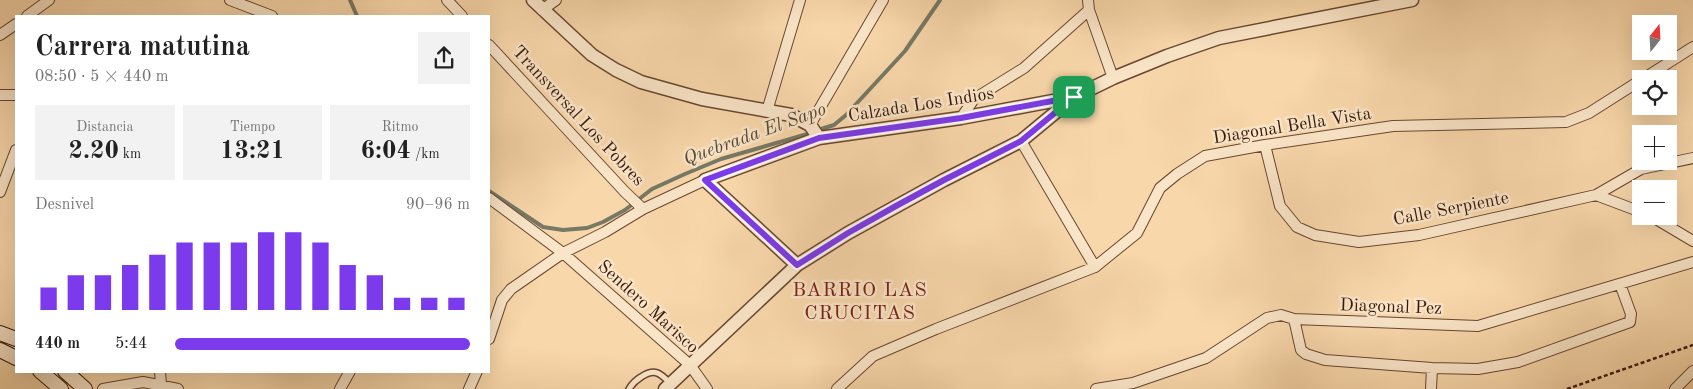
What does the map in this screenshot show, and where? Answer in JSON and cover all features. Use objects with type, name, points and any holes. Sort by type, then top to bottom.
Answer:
[{"type":"main road","points":[[0,333],[15,339]]},
{"type":"main road","points":[[0,350],[15,358]]},
{"type":"main road","points":[[42,373],[61,389]]},
{"type":"main road","points":[[67,373],[85,389]]},
{"type":"street","points":[[28,15],[49,0]]},
{"type":"street","points":[[230,0],[269,15]]},
{"type":"street","points":[[447,0],[461,15]]},
{"type":"street","points":[[533,0],[592,55],[616,70],[641,82],[702,99],[791,115],[810,125],[819,138]]},
{"type":"street","points":[[542,10],[556,0]]},
{"type":"street","points":[[767,111],[800,0]]},
{"type":"street","points":[[810,125],[883,0]]},
{"type":"street","name":"Calzada Los Indios","points":[[490,336],[502,300],[511,289],[562,253],[604,232],[641,206],[819,138],[961,118],[1074,97],[1113,78],[1167,56],[1219,38],[1412,0]]},
{"type":"street","points":[[961,118],[974,99],[1024,68],[1088,5],[1113,78]]},
{"type":"street","points":[[0,35],[15,25]]},
{"type":"street","name":"Transversal Los Pobres","points":[[490,46],[641,206]]},
{"type":"street","name":"Diagonal Bella Vista","points":[[1656,70],[1693,47]]},
{"type":"street","name":"Diagonal Bella Vista","points":[[837,389],[873,356],[936,329],[1095,267],[1137,232],[1160,188],[1205,156],[1393,126],[1566,122],[1588,113],[1632,85]]},
{"type":"street","points":[[0,95],[15,96]]},
{"type":"street","points":[[668,386],[797,265],[848,233],[918,194],[1021,141],[1074,97]]},
{"type":"street","points":[[1021,141],[1095,267]]},
{"type":"street","name":"Calle Serpiente","points":[[1265,145],[1280,206],[1297,227],[1315,235],[1359,242],[1420,235],[1596,195],[1641,169],[1693,158]]},
{"type":"street","points":[[0,192],[15,153]]},
{"type":"street","points":[[705,180],[797,265]]},
{"type":"street","points":[[1596,195],[1632,209]]},
{"type":"street","name":"Sendero Marisco","points":[[490,199],[562,253],[690,365],[708,389]]},
{"type":"street","points":[[1666,225],[1693,241]]},
{"type":"street","name":"Diagonal Pez","points":[[1096,389],[1134,384],[1206,358],[1267,318],[1281,315],[1294,319],[1478,326],[1693,262]]},
{"type":"street","points":[[1294,319],[1301,350],[1306,354],[1325,360],[1432,368],[1478,369],[1518,362],[1630,322],[1631,314],[1620,284]]},
{"type":"street","points":[[1431,389],[1432,368]]},
{"type":"street","points":[[1675,389],[1693,371]]},
{"type":"street","points":[[160,373],[161,386]]},
{"type":"street","points":[[340,389],[349,373]]},
{"type":"street","points":[[469,389],[476,373]]},
{"type":"street","points":[[103,389],[143,382],[178,389]]},
{"type":"lane","points":[[629,389],[638,379],[649,372],[656,372],[668,386]]},
{"type":"path","points":[[1567,389],[1693,345]]},
{"type":"waterway","name":"Quebrada El Sapo","points":[[350,0],[357,15]]},
{"type":"waterway","name":"Quebrada El Sapo","points":[[818,130],[834,125],[846,115],[905,51],[940,0]]},
{"type":"waterway","name":"Quebrada El Sapo","points":[[490,192],[543,227],[563,230],[587,228],[625,210],[652,189],[685,174],[721,159],[811,133]]},
{"type":"district","name":"BARRIO LAS CRUCITAS","points":[[860,302]]},
{"type":"route","points":[[1074,97],[1021,141],[896,206],[797,265],[705,180],[819,138],[895,129],[1074,97]]}]
